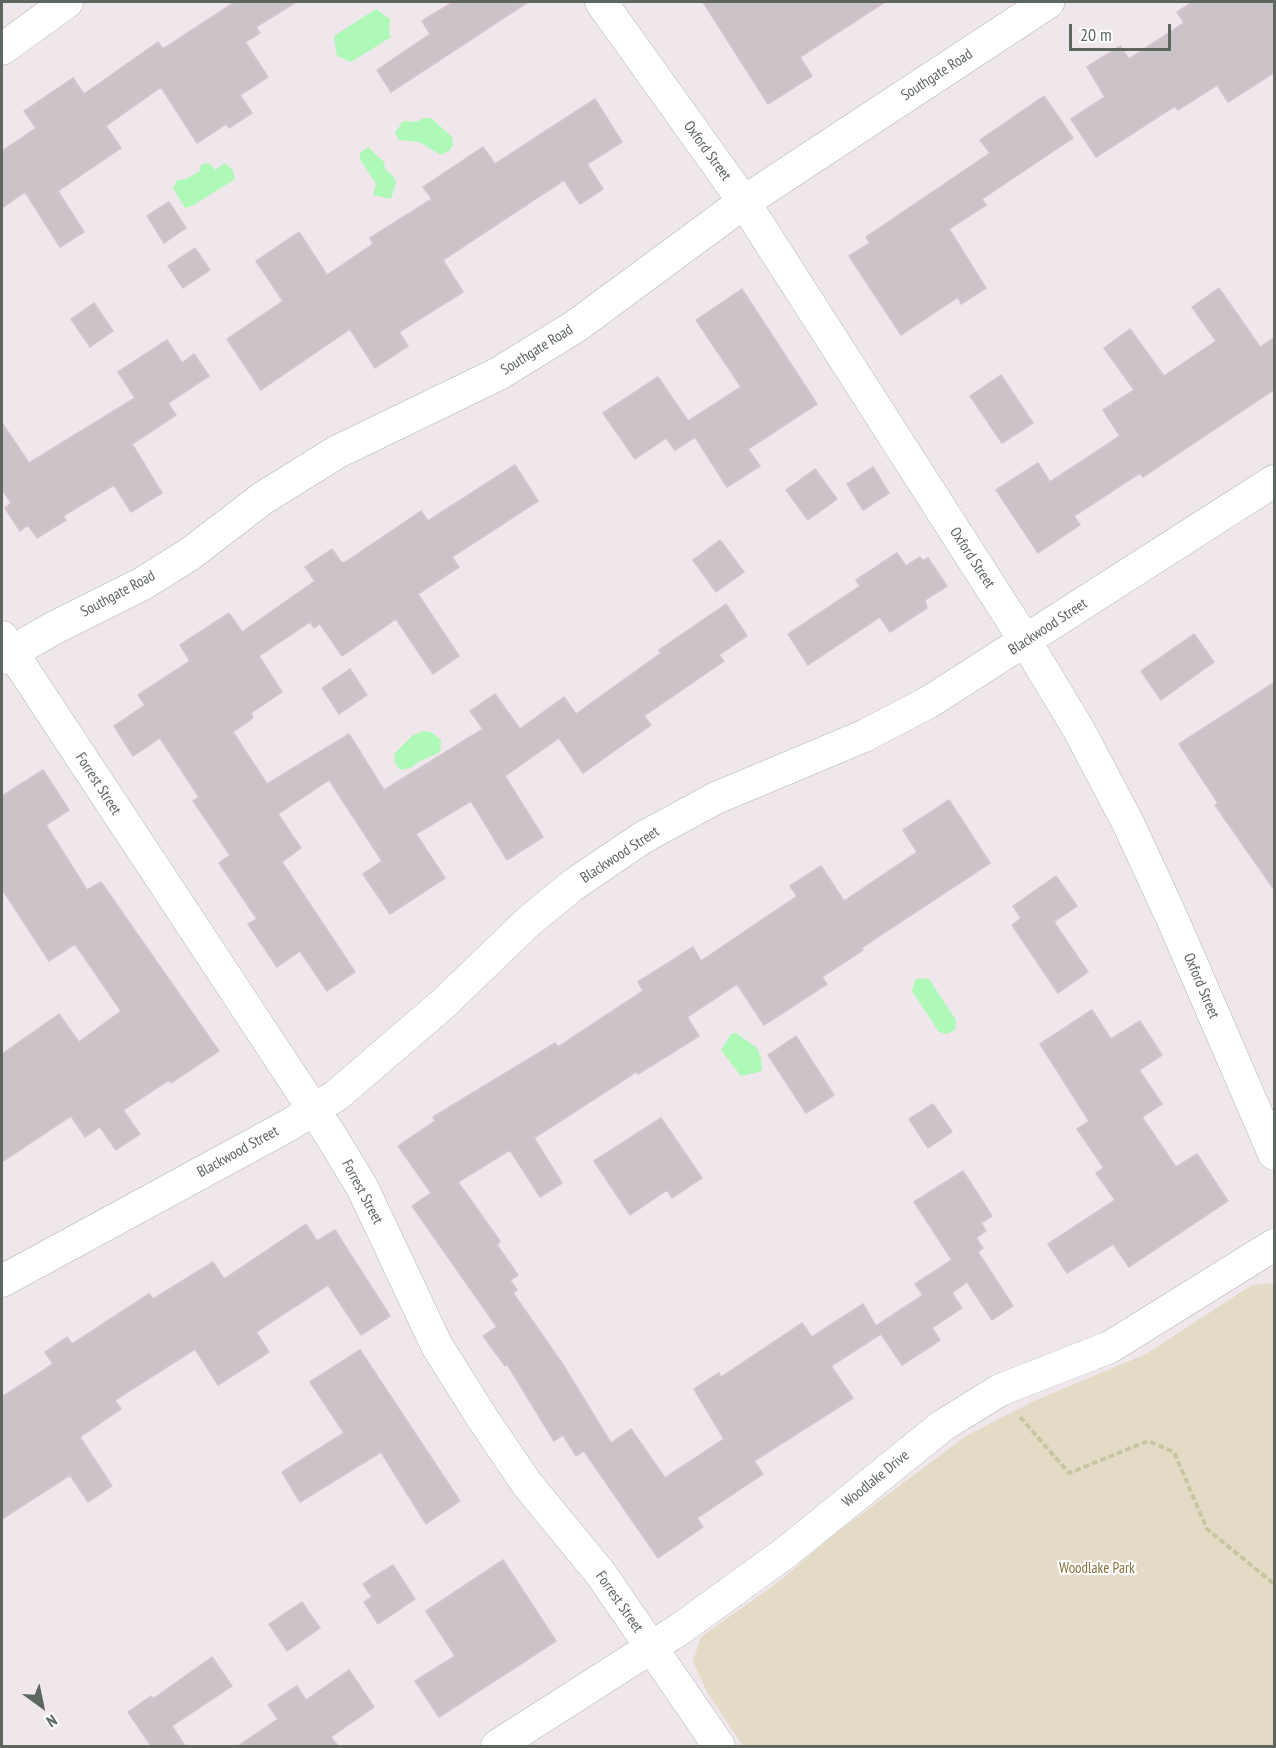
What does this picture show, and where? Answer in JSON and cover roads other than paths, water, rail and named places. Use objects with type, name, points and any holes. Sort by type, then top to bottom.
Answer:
[{"type":"street","points":[[2,49],[67,2]]},
{"type":"street","name":"Oxford Street","points":[[601,2],[744,202],[1026,642],[1079,730],[1128,823],[1275,1154]]},
{"type":"street","name":"Southgate Road","points":[[5,649],[152,578],[190,554],[262,498],[337,452],[498,374],[576,326],[744,202],[1048,2]]},
{"type":"street","name":"Blackwood Street","points":[[2,1281],[314,1110],[337,1095],[444,1003],[538,914],[573,885],[642,838],[716,798],[864,736],[929,702],[1275,481]]},
{"type":"street","name":"Forrest Street","points":[[5,649],[314,1110],[362,1187],[437,1346],[481,1416],[526,1484],[601,1574],[719,1746]]},
{"type":"street","name":"Woodlake Drive","points":[[497,1746],[651,1648],[784,1553],[942,1426],[1000,1390],[1110,1347],[1275,1245]]},
{"type":"park label","name":"Woodlake Park","points":[[1097,1569]]}]
